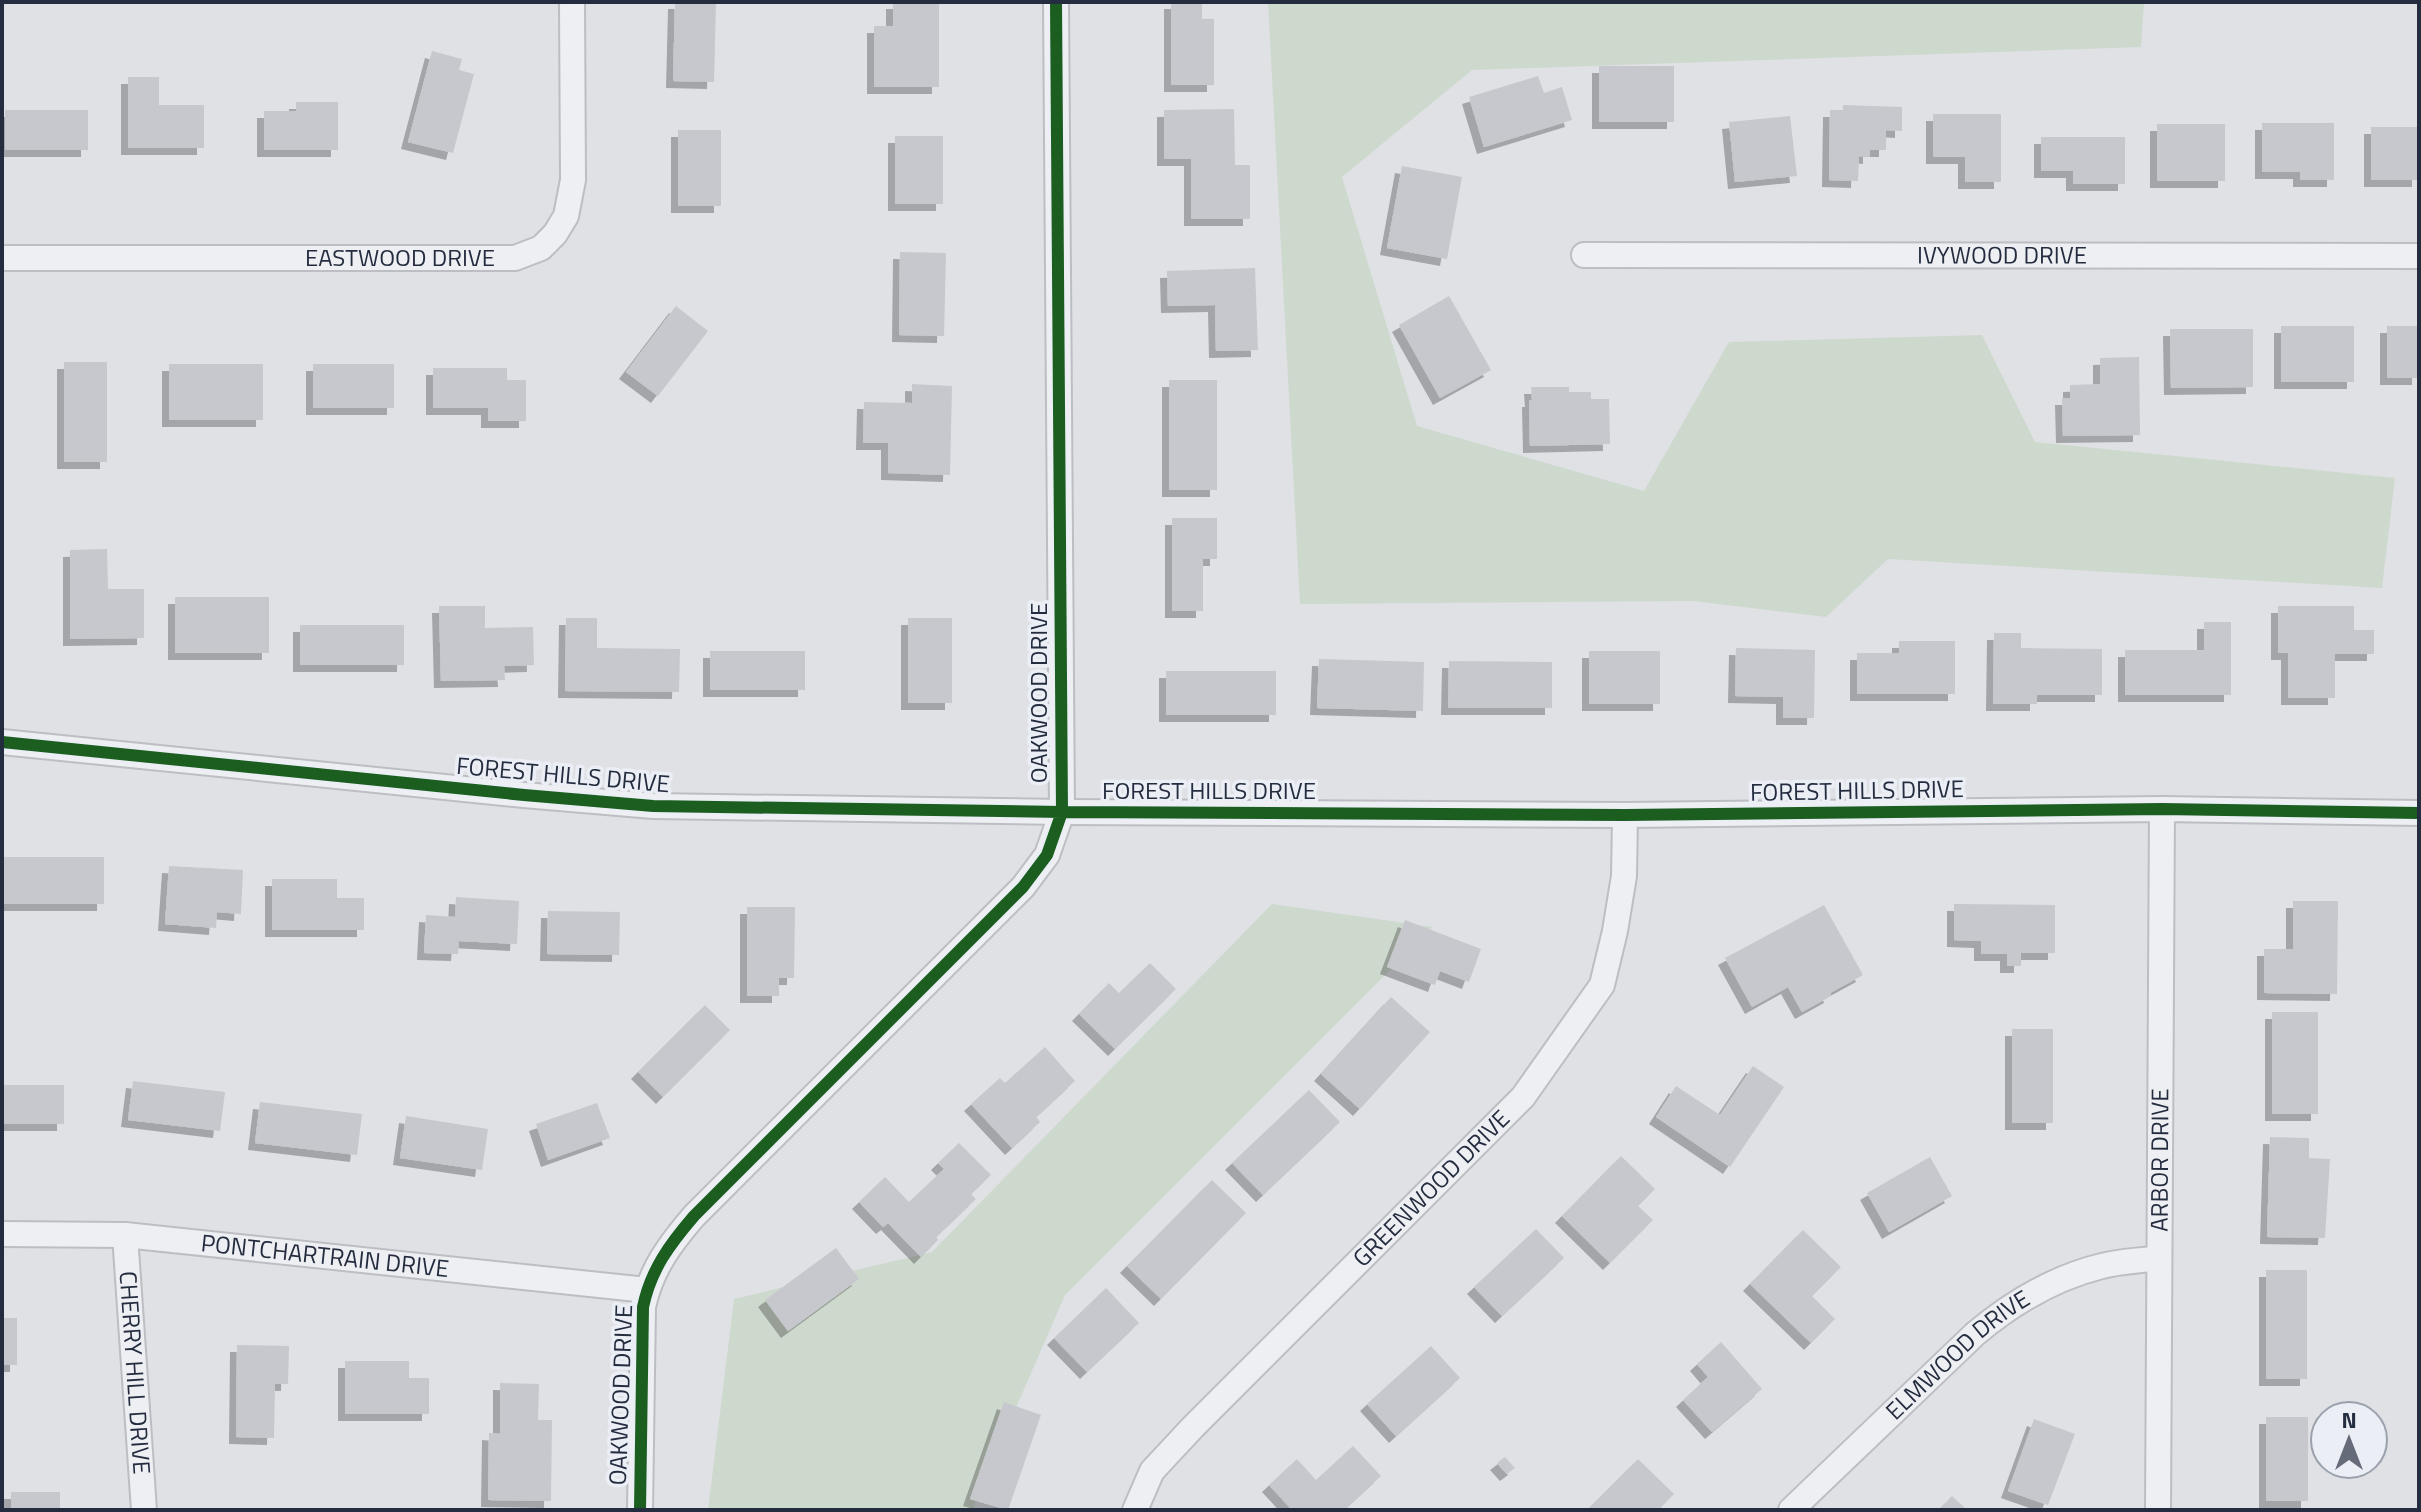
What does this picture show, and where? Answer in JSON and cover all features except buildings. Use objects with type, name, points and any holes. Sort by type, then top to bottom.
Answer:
[{"type":"street","name":"EASTWOOD DRIVE","points":[[2,258],[515,258],[541,248],[555,234],[566,216],[573,180],[572,2]]},
{"type":"street","name":"OAKWOOD DRIVE","points":[[640,1510],[643,1307],[656,1266],[694,1216],[1023,887],[1047,855],[1062,812],[1056,2]]},
{"type":"street","name":"IVYWOOD DRIVE","points":[[1584,255],[2419,256]]},
{"type":"street","name":"FOREST HILLS DRIVE","points":[[2,742],[653,806],[1625,815],[2162,809],[2419,813]]},
{"type":"street","name":"ARBOR DRIVE","points":[[2158,1510],[2162,809]]},
{"type":"street","name":"GREENWOOD DRIVE","points":[[1135,1510],[1152,1471],[1192,1428],[1523,1097],[1602,985],[1624,876],[1625,815]]},
{"type":"street","name":"PONTCHARTRAIN DRIVE","points":[[2,1234],[125,1235],[647,1290]]},
{"type":"street","name":"CHERRY HILL DRIVE","points":[[125,1235],[144,1510]]},
{"type":"street","name":"ELMWOOD DRIVE","points":[[1791,1510],[2005,1309],[2053,1282],[2104,1265],[2158,1258]]},
{"type":"shaded area","points":[[1268,2],[2144,2],[2141,47],[1472,70],[1342,177],[1417,426],[1644,491],[1729,342],[1982,335],[2035,442],[2395,478],[2382,588],[1888,559],[1826,617],[1693,601],[1300,604]]},
{"type":"shaded area","points":[[1272,904],[1433,927],[1065,1295],[974,1510],[708,1510],[734,1299],[932,1252]]},
{"type":"cycle path","points":[[640,1510],[643,1307],[662,1258],[694,1216],[1023,887],[1047,855],[1062,812],[1056,2]]},
{"type":"cycle path","points":[[2,742],[653,806],[1625,815],[2162,809],[2419,813]]}]
